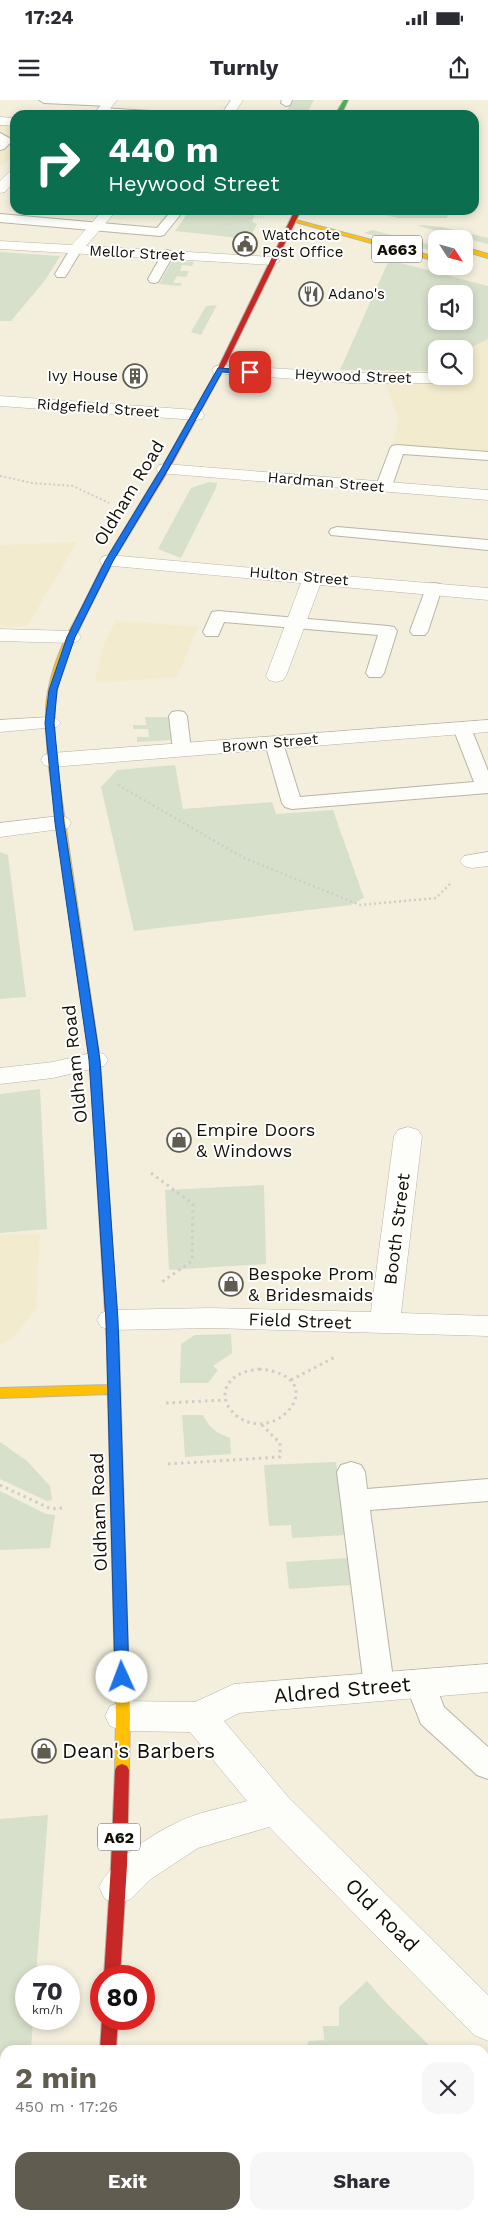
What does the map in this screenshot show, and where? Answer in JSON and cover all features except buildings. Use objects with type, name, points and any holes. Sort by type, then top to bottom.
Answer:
[{"type":"main road","name":"A663","points":[[296,215],[358,239],[428,257]]},
{"type":"main road","name":"Oldham Road","points":[[113,1965],[118,1887],[123,1716],[112,1320],[95,1060],[52,760],[50,723],[53,690],[71,637],[109,561],[196,415],[296,215]]},
{"type":"main road","points":[[324,241],[358,239]]},
{"type":"main road","points":[[276,255],[296,245]]},
{"type":"main road","points":[[473,252],[488,256]]},
{"type":"main road","points":[[0,1393],[113,1389]]},
{"type":"main road","points":[[108,2045],[109,2030]]},
{"type":"street","points":[[0,189],[10,179]]},
{"type":"street","points":[[76,249],[106,215]]},
{"type":"street","name":"Mellor Street","points":[[0,245],[168,254],[276,255]]},
{"type":"street","name":"Heywood Street","points":[[220,370],[350,378],[428,378]]},
{"type":"street","name":"Ridgefield Street","points":[[0,401],[196,415]]},
{"type":"street","name":"Hardman Street","points":[[165,469],[488,494]]},
{"type":"street","name":"Hulton Street","points":[[109,561],[313,577],[488,594]]},
{"type":"street","points":[[276,676],[313,577]]},
{"type":"street","points":[[0,635],[71,637]]},
{"type":"street","points":[[0,726],[50,723]]},
{"type":"street","name":"Brown Street","points":[[52,760],[488,726]]},
{"type":"street","points":[[0,830],[60,823]]},
{"type":"street","points":[[0,1076],[53,1070],[95,1060]]},
{"type":"street","name":"Booth Street","points":[[385,1323],[408,1136]]},
{"type":"street","name":"Field Street","points":[[112,1320],[211,1318],[488,1326]]},
{"type":"street","name":"Aldred Street","points":[[200,1716],[234,1699],[488,1678]]},
{"type":"street","points":[[123,1716],[200,1716]]},
{"type":"street","name":"Old Road","points":[[200,1716],[276,1809],[488,2022]]},
{"type":"street","points":[[118,1887],[138,1867],[187,1835],[276,1809]]},
{"type":"lane","points":[[44,100],[142,110]]},
{"type":"lane","points":[[0,136],[8,140],[0,147]]},
{"type":"lane","points":[[34,220],[39,215]]},
{"type":"lane","points":[[0,218],[160,232],[174,215]]},
{"type":"lane","points":[[61,274],[76,249]]},
{"type":"lane","points":[[154,279],[168,254]]},
{"type":"lane","points":[[384,486],[397,449],[488,456]]},
{"type":"lane","points":[[337,532],[488,545]]},
{"type":"lane","points":[[419,631],[434,588]]},
{"type":"lane","points":[[212,632],[218,616],[388,631],[376,673]]},
{"type":"lane","points":[[178,716],[182,750]]},
{"type":"lane","points":[[274,743],[292,803],[487,787],[462,728]]},
{"type":"lane","points":[[351,1472],[379,1686]]},
{"type":"lane","points":[[356,1500],[488,1490]]},
{"type":"lane","points":[[420,1683],[432,1715],[488,1766]]},
{"type":"path","points":[[206,232],[253,217],[268,218]]},
{"type":"path","points":[[0,476],[32,483],[73,486],[110,503]]},
{"type":"path","points":[[112,781],[244,858],[360,905],[436,898],[480,860]]},
{"type":"path","points":[[152,1173],[193,1204],[192,1261],[159,1284]]},
{"type":"path","points":[[246,1370],[272,1370],[283,1374],[291,1380],[298,1396],[295,1404],[282,1418],[260,1422],[247,1421],[236,1416],[228,1409],[223,1400],[223,1391],[228,1382],[246,1370]]},
{"type":"path","points":[[166,1403],[223,1400]]},
{"type":"path","points":[[168,1464],[280,1457],[280,1443],[260,1422]]},
{"type":"path","points":[[0,1485],[51,1509],[62,1508]]},
{"type":"shaded area","points":[[0,124],[10,125],[10,159],[0,168]]},
{"type":"shaded area","points":[[488,339],[488,455],[391,446],[399,421],[380,371],[428,371],[428,385],[473,385],[473,346]]},
{"type":"shaded area","points":[[77,542],[27,626],[0,627],[0,545]]},
{"type":"shaded area","points":[[116,620],[198,627],[177,677],[96,683],[96,675],[104,644]]},
{"type":"shaded area","points":[[40,1234],[36,1308],[13,1338],[0,1344],[0,1235]]},
{"type":"green space","points":[[293,100],[314,100],[309,110],[287,110]]},
{"type":"green space","points":[[186,215],[254,215],[252,222],[257,224],[249,239],[175,231]]},
{"type":"green space","points":[[385,215],[448,215],[447,218],[398,218]]},
{"type":"green space","points":[[418,226],[442,227],[455,230],[434,230]]},
{"type":"green space","points":[[372,230],[428,244],[428,250],[364,233]]},
{"type":"green space","points":[[473,234],[488,238],[488,244],[473,240]]},
{"type":"green space","points":[[0,252],[60,256],[46,279],[11,321],[0,321]]},
{"type":"green space","points":[[389,260],[428,270],[428,275],[446,275],[488,286],[488,339],[473,346],[473,340],[428,340],[428,371],[340,370]]},
{"type":"green space","points":[[172,261],[194,262],[192,266],[182,265],[180,271],[189,271],[186,277],[177,276],[173,283],[182,283],[180,286],[159,284]]},
{"type":"green space","points":[[217,305],[201,335],[191,332],[206,306]]},
{"type":"green space","points":[[209,482],[217,483],[216,488],[181,558],[158,549],[191,488]]},
{"type":"green space","points":[[145,717],[170,717],[174,740],[137,742],[137,737],[149,737],[148,729],[133,729],[133,725],[146,725]]},
{"type":"green space","points":[[175,765],[183,809],[272,802],[276,814],[333,810],[364,898],[351,905],[134,931],[101,787],[117,770]]},
{"type":"green space","points":[[0,852],[8,855],[26,997],[0,999]]},
{"type":"green space","points":[[40,1089],[47,1229],[0,1233],[0,1094]]},
{"type":"green space","points":[[264,1185],[266,1264],[169,1270],[165,1190]]},
{"type":"green space","points":[[231,1334],[232,1353],[213,1366],[218,1370],[208,1383],[180,1383],[181,1344],[195,1335]]},
{"type":"green space","points":[[182,1415],[203,1415],[214,1430],[230,1438],[231,1454],[185,1457]]},
{"type":"green space","points":[[0,1442],[27,1461],[50,1486],[52,1500],[47,1501],[0,1479]]},
{"type":"green space","points":[[336,1462],[346,1535],[292,1538],[291,1525],[269,1526],[264,1465]]},
{"type":"green space","points":[[0,1491],[46,1514],[55,1515],[50,1548],[0,1550]]},
{"type":"green space","points":[[348,1558],[351,1585],[289,1589],[286,1562]]},
{"type":"green space","points":[[48,1815],[37,1965],[15,1965],[15,2030],[32,2030],[31,2045],[0,2045],[0,1819]]},
{"type":"green space","points":[[367,1981],[388,2005],[429,2045],[308,2045],[308,2041],[324,2040],[323,2026],[339,2026],[339,2007]]},
{"type":"traffic: fast","points":[[341,110],[346,100]]},
{"type":"traffic: slow","points":[[294,220],[428,257]]},
{"type":"traffic: slow","points":[[473,252],[488,256]]},
{"type":"traffic: slow","points":[[80,619],[55,680],[51,698],[50,724],[52,760],[87,1006]]},
{"type":"traffic: slow","points":[[113,1345],[123,1716],[122,1770]]},
{"type":"traffic: slow","points":[[0,1393],[113,1389]]},
{"type":"traffic: jam","points":[[80,619],[109,561],[165,469],[220,370],[296,215]]},
{"type":"traffic: jam","points":[[87,1006],[95,1060],[113,1345]]},
{"type":"traffic: jam","points":[[113,1965],[119,1865],[122,1770]]},
{"type":"traffic: jam","points":[[108,2045],[109,2030]]},
{"type":"place","name":"Watchcote Post Office","points":[[245,244]]},
{"type":"place","name":"Adano's","points":[[311,294]]},
{"type":"place","name":"Ivy House","points":[[135,376]]},
{"type":"place","name":"Empire Doors & Windows","points":[[179,1140]]},
{"type":"place","name":"Bespoke Prom & Bridesmaids","points":[[231,1284]]},
{"type":"place","name":"Dean's Barbers","points":[[44,1751]]},
{"type":"route","points":[[122,1677],[112,1320],[95,1060],[52,760],[50,723],[53,690],[71,637],[109,561],[165,469],[220,370],[250,372]]}]
